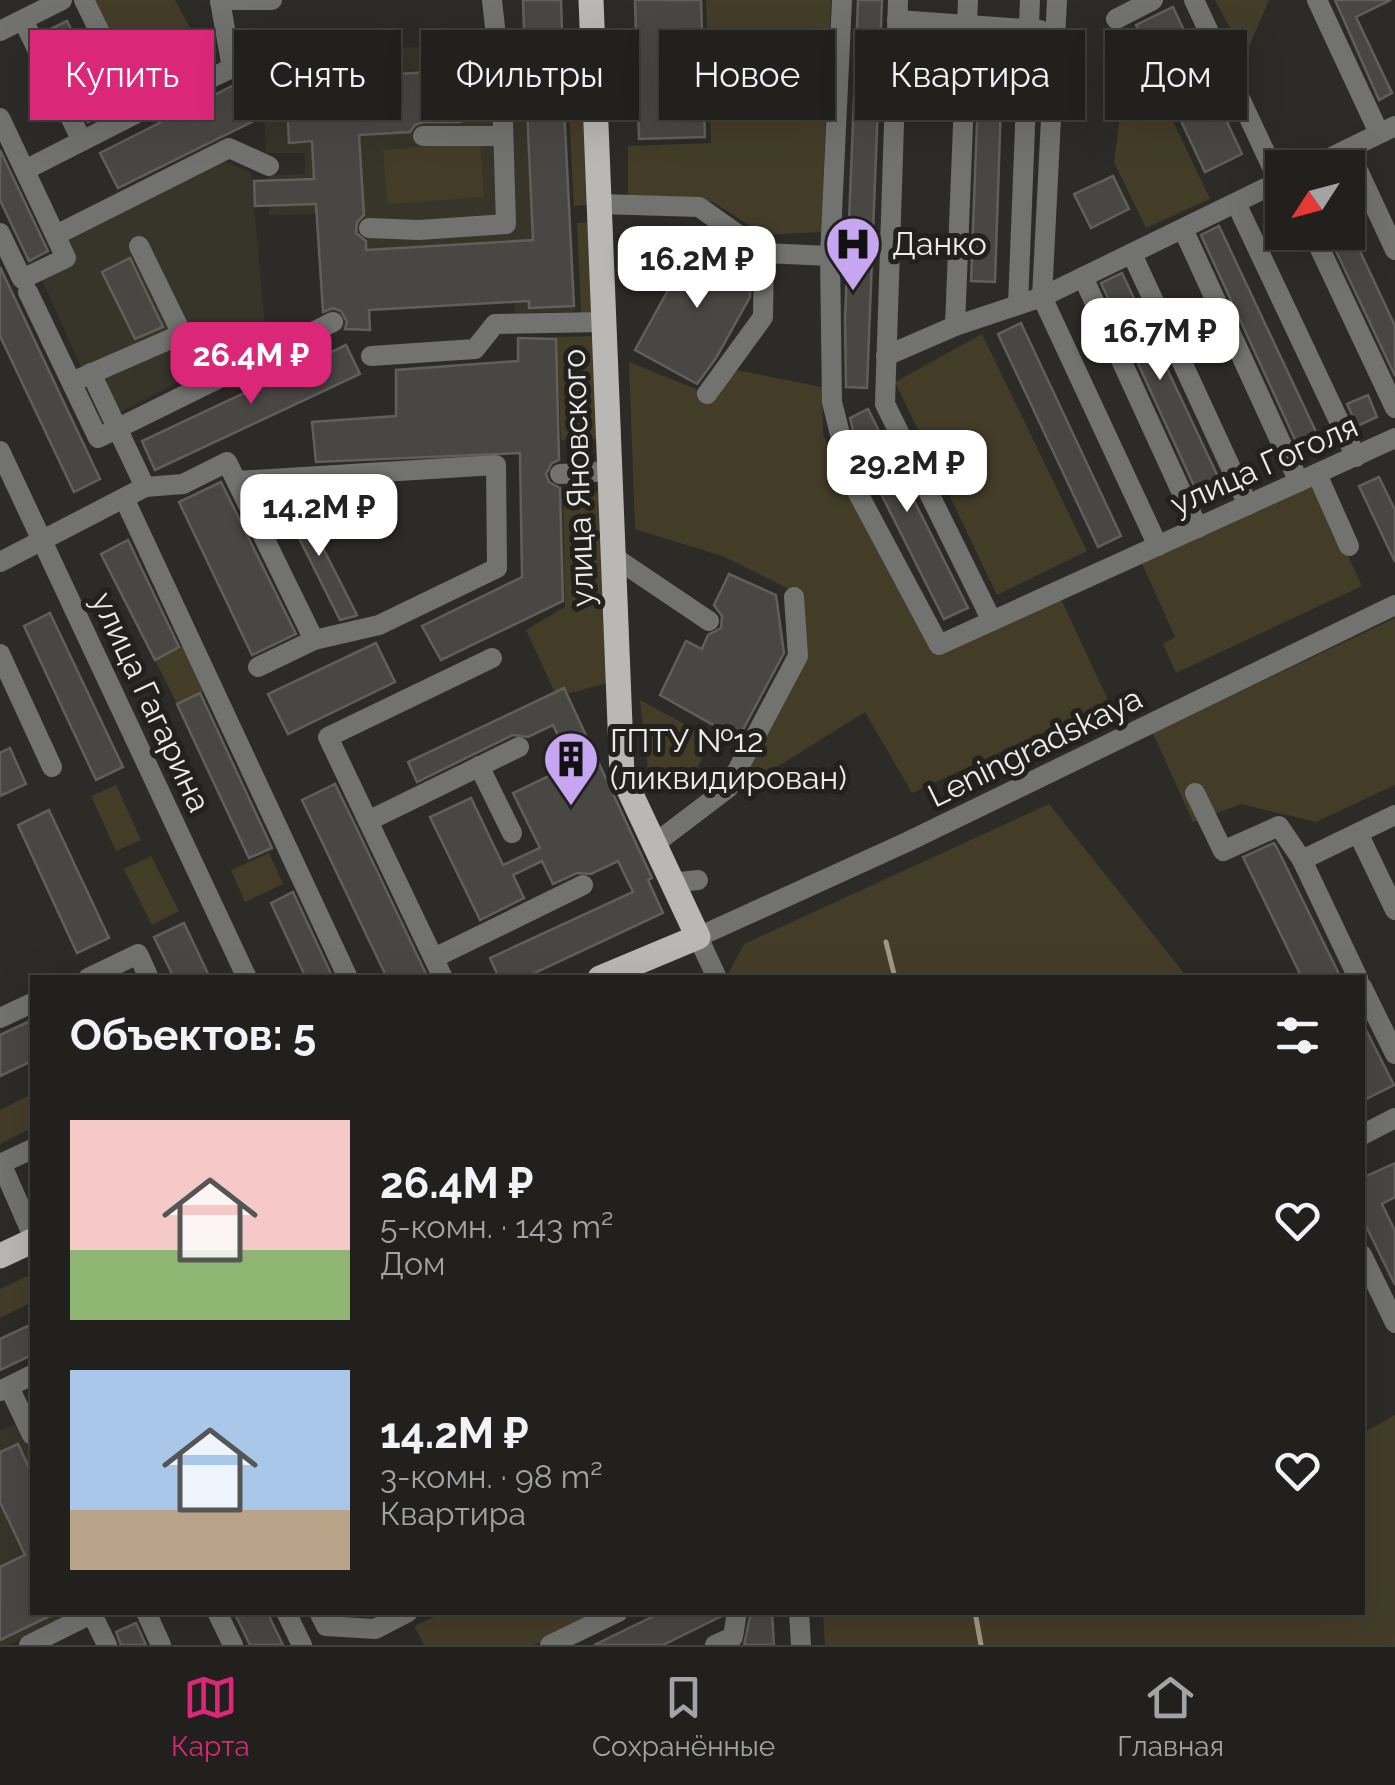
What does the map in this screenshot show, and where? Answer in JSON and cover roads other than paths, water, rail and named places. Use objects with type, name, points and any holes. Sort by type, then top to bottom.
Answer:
[{"type":"main road","name":"улица Яновского","points":[[592,0],[593,30]]},
{"type":"main road","name":"улица Яновского","points":[[596,120],[622,775],[698,937]]},
{"type":"main road","points":[[607,975],[698,937]]},
{"type":"main road","points":[[0,1256],[30,1239]]},
{"type":"street","points":[[0,31],[62,0]]},
{"type":"street","points":[[84,0],[99,30]]},
{"type":"street","points":[[214,77],[232,68],[220,1],[272,0]]},
{"type":"street","points":[[492,0],[495,30]]},
{"type":"street","points":[[600,204],[699,206],[764,253],[830,256],[842,0]]},
{"type":"street","points":[[955,326],[968,0]]},
{"type":"street","points":[[992,621],[885,404],[898,10],[967,26],[1028,30],[1030,0]]},
{"type":"street","points":[[1056,30],[1058,0]]},
{"type":"street","points":[[1116,19],[1153,0]]},
{"type":"street","points":[[1194,0],[1266,150]]},
{"type":"street","points":[[1317,0],[1390,132],[1348,150]]},
{"type":"street","points":[[23,20],[82,141]]},
{"type":"street","points":[[0,118],[66,258],[22,279],[1,239]]},
{"type":"street","points":[[25,170],[123,120]]},
{"type":"street","points":[[369,228],[418,230],[506,224],[503,120]]},
{"type":"street","points":[[1018,305],[1025,120]]},
{"type":"street","points":[[1051,120],[1042,298],[1158,546]]},
{"type":"street","points":[[423,136],[503,136]]},
{"type":"street","points":[[56,235],[228,148],[269,166]]},
{"type":"street","points":[[1365,186],[1395,250]]},
{"type":"street","points":[[886,356],[955,326],[1042,298],[1265,188]]},
{"type":"street","points":[[1236,202],[1356,457]]},
{"type":"street","points":[[1182,229],[1308,478],[1350,546]]},
{"type":"street","points":[[71,384],[182,334],[140,246]]},
{"type":"street","points":[[1320,250],[1395,408]]},
{"type":"street","points":[[706,394],[763,317],[764,253]]},
{"type":"street","points":[[1132,254],[1248,505]]},
{"type":"street","name":"улица Гоголя","points":[[830,256],[832,402],[852,482],[939,645],[1395,438]]},
{"type":"street","points":[[1084,278],[1198,528]]},
{"type":"street","points":[[28,292],[98,438],[333,322]]},
{"type":"street","points":[[371,356],[475,348],[495,324],[604,322]]},
{"type":"street","points":[[91,373],[145,487]]},
{"type":"street","name":"улица Гагарина","points":[[0,451],[246,975]]},
{"type":"street","points":[[0,562],[145,487],[183,484],[227,462],[314,640]]},
{"type":"street","points":[[237,482],[496,465],[497,568],[378,624],[314,640],[258,666]]},
{"type":"street","points":[[560,474],[610,471]]},
{"type":"street","points":[[124,498],[347,975]]},
{"type":"street","points":[[614,557],[709,622]]},
{"type":"street","points":[[653,845],[728,788],[798,656],[794,597]]},
{"type":"street","name":"Leningradskaya","points":[[698,937],[908,842],[1395,604]]},
{"type":"street","points":[[492,658],[328,737],[438,968],[584,885]]},
{"type":"street","points":[[3,668],[52,767]]},
{"type":"street","points":[[368,821],[519,747]]},
{"type":"street","points":[[479,766],[512,833]]},
{"type":"street","points":[[1195,793],[1223,851],[1279,826],[1302,860],[1357,975]]},
{"type":"street","points":[[1302,860],[1395,816]]},
{"type":"street","points":[[1358,834],[1395,910]]},
{"type":"street","points":[[671,884],[698,880]]},
{"type":"street","points":[[698,937],[716,975]]},
{"type":"street","points":[[94,975],[138,954],[148,975]]},
{"type":"street","points":[[1365,992],[1395,1054]]},
{"type":"street","points":[[0,1018],[30,1004]]},
{"type":"street","points":[[1365,1133],[1395,1118]]},
{"type":"street","points":[[30,1150],[1,1164],[30,1233]]},
{"type":"street","points":[[1365,1260],[1395,1323]]},
{"type":"street","points":[[30,1377],[4,1389],[30,1432]]},
{"type":"street","points":[[30,1645],[89,1615]]},
{"type":"street","points":[[94,1615],[107,1645]]},
{"type":"street","points":[[147,1615],[162,1645]]},
{"type":"street","points":[[218,1615],[233,1645]]},
{"type":"street","points":[[287,1615],[302,1645]]},
{"type":"street","points":[[320,1615],[326,1626],[378,1637],[404,1615]]},
{"type":"street","points":[[550,1645],[612,1615]]},
{"type":"street","points":[[727,1642],[737,1615]]},
{"type":"street","points":[[799,1615],[801,1645]]},
{"type":"waterway","points":[[886,942],[894,975]]},
{"type":"waterway","points":[[976,1615],[981,1645]]},
{"type":"place","name":"Данко","points":[[853,293]]},
{"type":"place","name":"ГПТУ №12 (ликвидирован)","points":[[571,808]]}]
